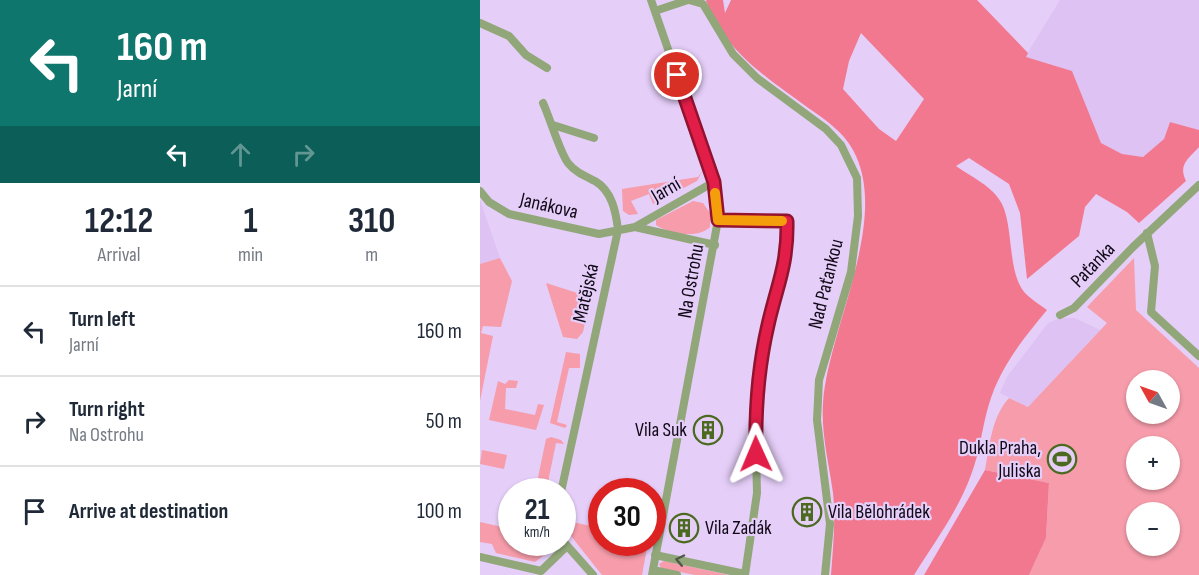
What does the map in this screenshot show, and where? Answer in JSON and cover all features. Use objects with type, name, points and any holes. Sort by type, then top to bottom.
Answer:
[{"type":"street","name":"Na Ostrohu","points":[[651,0],[714,182],[718,220],[666,498]]},
{"type":"street","name":"Nad Paťankou","points":[[655,11],[689,0],[703,4],[733,54],[757,78],[826,129],[841,145],[857,178],[858,216],[851,272],[819,380],[817,420],[830,524],[825,575]]},
{"type":"street","points":[[480,24],[509,36],[526,55],[547,68]]},
{"type":"street","name":"Matějská","points":[[543,103],[567,162],[578,173],[599,183],[610,197],[617,214],[618,230],[564,478]]},
{"type":"street","points":[[553,125],[594,138]]},
{"type":"street","name":"Jarní","points":[[618,230],[634,226],[714,182]]},
{"type":"street","name":"Paťanka","points":[[1060,315],[1074,308],[1147,233],[1198,188]]},
{"type":"street","name":"Janákova","points":[[480,191],[489,202],[509,214],[599,234],[618,230]]},
{"type":"street","points":[[660,556],[745,574],[757,493],[756,414],[759,367],[788,252],[787,221],[718,220]]},
{"type":"street","name":"Jarní","points":[[634,226],[715,245]]},
{"type":"street","points":[[1147,233],[1155,266],[1151,312],[1199,357]]},
{"type":"street","points":[[480,557],[541,573],[555,556]]},
{"type":"street","points":[[576,556],[593,575]]},
{"type":"street","name":"Na Ostrohu","points":[[652,572],[655,556]]},
{"type":"street","points":[[652,572],[677,575]]},
{"type":"shaded area","points":[[706,0],[723,0],[725,13],[731,0],[977,0],[1028,53],[1026,57],[1072,71],[1101,143],[1122,154],[1143,157],[1164,139],[1170,122],[1199,130],[1199,147],[1184,166],[1186,181],[1139,223],[1127,212],[1096,194],[1085,207],[1079,236],[1027,279],[1020,213],[1009,184],[969,158],[956,166],[987,187],[1002,204],[1006,214],[1013,262],[1019,284],[1027,295],[1047,310],[1021,343],[999,378],[989,404],[977,457],[966,488],[945,527],[914,575],[831,575],[834,503],[824,437],[823,403],[827,374],[862,241],[865,208],[863,178],[853,150],[833,126],[777,85],[734,48],[713,17]],"holes":[[[861,33],[924,99],[896,141],[879,129],[843,89],[849,61]]]},
{"type":"shaded area","points":[[1060,0],[1199,0],[1199,130],[1170,122],[1164,139],[1143,157],[1122,154],[1101,143],[1072,71],[1025,57]]},
{"type":"shaded area","points":[[703,170],[697,181],[653,204],[649,194],[631,201],[638,214],[629,215],[623,211],[622,189],[698,177]]},
{"type":"shaded area","points":[[480,200],[500,258],[480,264]]},
{"type":"shaded area","points":[[693,201],[703,203],[710,213],[710,227],[705,231],[683,234],[668,231],[656,225],[656,220]]},
{"type":"shaded area","points":[[500,258],[512,281],[501,327],[483,326],[481,333],[493,336],[480,401],[480,264]]},
{"type":"shaded area","name":"Dukla Praha, Juliska","points":[[1134,258],[1136,310],[1199,368],[1199,575],[1029,575],[1046,538],[1049,483],[985,470],[998,414],[1009,398],[1028,407],[1107,323],[1087,307]]},
{"type":"shaded area","points":[[546,283],[590,297],[583,332],[577,339],[563,337]]},
{"type":"shaded area","points":[[1060,318],[1075,318],[1100,330],[1028,407],[1000,393],[1007,377],[1048,323]]},
{"type":"shaded area","points":[[566,352],[580,354],[580,368],[569,368],[557,422],[567,425],[565,428],[550,423]]},
{"type":"shaded area","points":[[509,380],[518,381],[516,388],[506,388],[505,409],[535,415],[538,404],[544,405],[536,430],[489,420],[498,381],[505,384]]},
{"type":"shaded area","points":[[551,437],[561,440],[564,444],[556,443],[549,478],[538,478],[546,439]]},
{"type":"shaded area","points":[[482,450],[507,455],[504,469],[480,464]]},
{"type":"shaded area","points":[[985,470],[1049,483],[1046,538],[1029,575],[924,575]]},
{"type":"shaded area","points":[[480,522],[498,526],[498,553],[492,544],[480,542]]},
{"type":"shaded area","points":[[576,523],[588,525],[588,556],[646,556],[642,575],[602,575],[576,542]]},
{"type":"shaded area","points":[[509,556],[543,556],[535,562]]},
{"type":"shaded area","points":[[664,561],[729,575],[695,575],[661,568],[659,564]]},
{"type":"slow traffic","points":[[715,193],[718,220],[782,221]]},
{"type":"place","name":"Vila Suk","points":[[708,430]]},
{"type":"place","name":"Dukla Praha, Juliska","points":[[1062,459]]},
{"type":"place","name":"Vila Bělohrádek","points":[[807,512]]},
{"type":"place","name":"Vila Zadák","points":[[684,528]]},
{"type":"route","points":[[677,75],[714,182],[718,220],[787,221],[788,252],[779,291],[768,323],[759,367],[756,454]]}]
